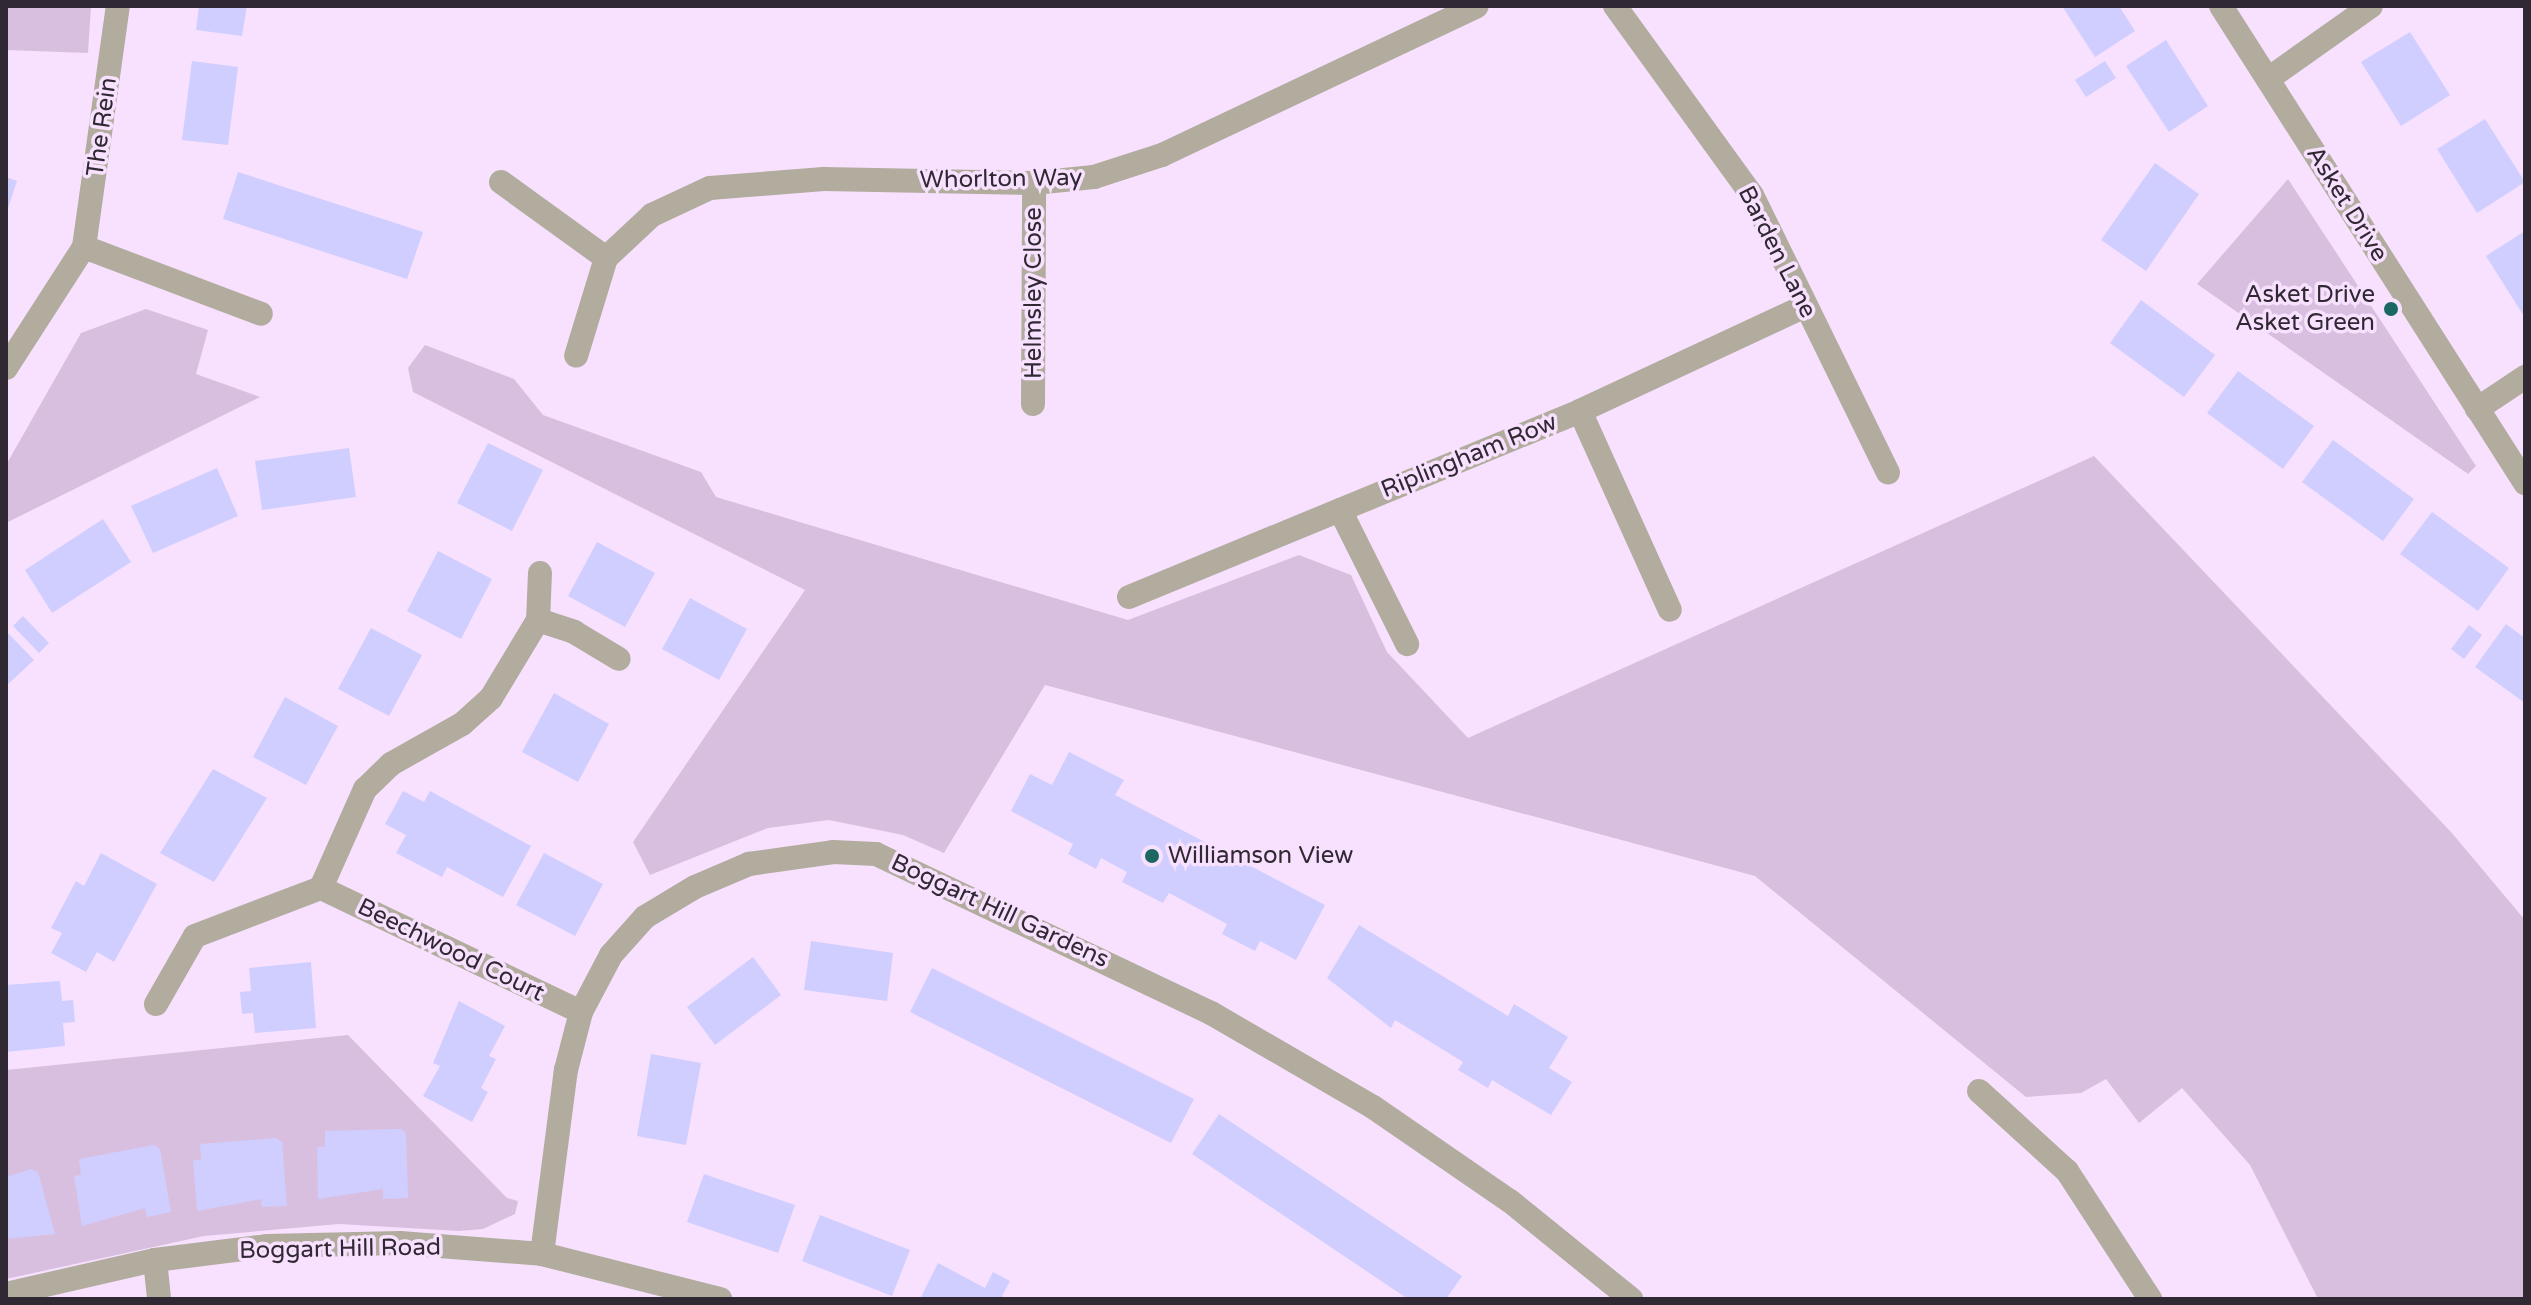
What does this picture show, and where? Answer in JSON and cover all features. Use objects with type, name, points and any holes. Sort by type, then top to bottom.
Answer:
[{"type":"street","name":"The Rein","points":[[6,368],[84,247],[118,6]]},
{"type":"street","name":"Whorlton Way","points":[[576,356],[606,258],[652,215],[710,188],[824,179],[1034,183],[1094,177],[1162,155],[1477,6]]},
{"type":"street","name":"Barden Lane","points":[[1615,6],[1752,195],[1888,473]]},
{"type":"street","name":"Asket Drive","points":[[2221,6],[2525,483]]},
{"type":"street","points":[[2268,79],[2371,6]]},
{"type":"street","points":[[501,182],[606,258]]},
{"type":"street","name":"Helmsley Close","points":[[1033,404],[1034,183]]},
{"type":"street","points":[[84,247],[261,314]]},
{"type":"street","name":"Riplingham Row","points":[[1129,597],[1580,411],[1805,306]]},
{"type":"street","points":[[2477,409],[2525,377]]},
{"type":"street","points":[[1580,411],[1670,610]]},
{"type":"street","points":[[1340,510],[1407,644]]},
{"type":"street","points":[[156,1004],[195,936],[321,888],[365,789],[391,764],[462,724],[491,698],[538,620],[540,573]]},
{"type":"street","points":[[538,620],[574,632],[619,659]]},
{"type":"street","name":"Boggart Hill Gardens","points":[[542,1254],[566,1070],[581,1012],[611,955],[645,917],[695,887],[749,864],[800,853],[876,854],[1211,1013],[1373,1107],[1510,1201],[1631,1299]]},
{"type":"street","name":"Beechwood Court","points":[[321,888],[581,1012]]},
{"type":"street","points":[[1979,1091],[2067,1171],[2150,1299]]},
{"type":"street","name":"Boggart Hill Road","points":[[6,1294],[155,1260],[267,1246],[400,1243],[542,1254],[720,1299]]},
{"type":"street","points":[[155,1260],[159,1299]]},
{"type":"shaded area","points":[[6,6],[91,6],[88,53],[6,50]]},
{"type":"shaded area","points":[[2288,179],[2476,466],[2468,474],[2197,284]]},
{"type":"shaded area","points":[[146,309],[208,330],[196,374],[260,397],[6,523],[6,465],[81,333]]},
{"type":"shaded area","points":[[425,345],[514,379],[543,415],[701,472],[716,497],[1128,620],[1299,555],[1351,575],[1387,652],[1468,738],[2094,456],[2451,832],[2525,920],[2525,1299],[2318,1299],[2250,1165],[2182,1088],[2139,1123],[2106,1079],[2081,1093],[2026,1097],[1755,876],[1045,685],[944,853],[903,835],[829,820],[768,828],[650,875],[633,842],[805,590],[413,392],[408,368]]},
{"type":"shaded area","points":[[348,1035],[507,1198],[518,1201],[515,1214],[483,1229],[459,1231],[339,1224],[204,1236],[6,1279],[6,1070]]},
{"type":"building","points":[[199,6],[247,6],[242,36],[196,30]]},
{"type":"building","points":[[2062,6],[2119,6],[2135,31],[2095,57]]},
{"type":"building","points":[[2410,32],[2450,95],[2401,126],[2361,62]]},
{"type":"building","points":[[2166,40],[2208,106],[2169,132],[2126,66]]},
{"type":"building","points":[[192,61],[238,67],[228,145],[182,140]]},
{"type":"building","points":[[2105,61],[2116,78],[2086,97],[2075,80]]},
{"type":"building","points":[[2485,119],[2525,182],[2477,213],[2437,149]]},
{"type":"building","points":[[2155,163],[2199,194],[2146,271],[2101,240]]},
{"type":"building","points":[[238,172],[423,232],[407,279],[223,219]]},
{"type":"building","points":[[6,177],[17,181],[7,211],[6,211]]},
{"type":"building","points":[[2525,231],[2525,318],[2486,256]]},
{"type":"building","points":[[2141,300],[2215,355],[2184,397],[2110,343]]},
{"type":"building","points":[[2238,371],[2314,426],[2283,469],[2207,413]]},
{"type":"building","points":[[2333,440],[2414,499],[2383,541],[2302,482]]},
{"type":"building","points":[[488,443],[543,470],[512,531],[457,503]]},
{"type":"building","points":[[349,448],[356,497],[262,510],[255,461]]},
{"type":"building","points":[[217,468],[238,516],[153,553],[131,506]]},
{"type":"building","points":[[2432,512],[2509,568],[2478,611],[2400,554]]},
{"type":"building","points":[[103,519],[131,562],[52,613],[25,570]]},
{"type":"building","points":[[597,542],[655,573],[625,627],[568,596]]},
{"type":"building","points":[[438,551],[492,579],[461,639],[407,611]]},
{"type":"building","points":[[690,598],[747,629],[719,680],[662,649]]},
{"type":"building","points":[[23,616],[49,643],[39,653],[13,626]]},
{"type":"building","points":[[2506,624],[2525,638],[2525,703],[2475,667]]},
{"type":"building","points":[[2469,625],[2482,635],[2464,659],[2451,649]]},
{"type":"building","points":[[371,628],[422,655],[389,716],[338,689]]},
{"type":"building","points":[[6,631],[34,660],[6,686]]},
{"type":"building","points":[[554,693],[609,724],[578,782],[522,752]]},
{"type":"building","points":[[285,697],[338,726],[306,785],[253,757]]},
{"type":"building","name":"Williamson View","points":[[1069,752],[1124,780],[1115,795],[1325,905],[1296,960],[1260,941],[1255,951],[1222,934],[1227,924],[1169,893],[1163,903],[1122,882],[1127,872],[1101,858],[1096,869],[1068,854],[1073,844],[1011,811],[1030,774],[1052,785]]},
{"type":"building","points":[[213,769],[267,798],[214,882],[160,853]]},
{"type":"building","points":[[403,791],[424,802],[430,791],[531,846],[503,897],[447,867],[442,877],[396,853],[406,835],[385,824]]},
{"type":"building","points":[[101,853],[157,884],[114,962],[97,952],[86,972],[51,953],[62,933],[51,928],[76,881],[84,886]]},
{"type":"building","points":[[544,853],[603,884],[575,936],[516,905]]},
{"type":"building","name":"Williamson View","points":[[1359,925],[1508,1016],[1514,1004],[1568,1037],[1549,1068],[1572,1082],[1551,1115],[1492,1080],[1488,1088],[1458,1070],[1463,1062],[1395,1020],[1391,1028],[1327,978]]},
{"type":"building","points":[[811,941],[893,953],[887,1001],[804,990]]},
{"type":"building","points":[[753,957],[781,995],[715,1045],[687,1007]]},
{"type":"building","points":[[311,962],[316,1028],[255,1033],[253,1013],[242,1014],[240,992],[251,991],[249,968]]},
{"type":"building","points":[[932,968],[1194,1099],[1171,1143],[910,1012]]},
{"type":"building","points":[[60,981],[62,1001],[73,1000],[75,1022],[63,1023],[65,1046],[6,1052],[6,985]]},
{"type":"building","points":[[459,1001],[505,1026],[489,1056],[496,1059],[481,1088],[488,1092],[472,1122],[423,1096],[440,1066],[433,1063]]},
{"type":"building","points":[[651,1054],[701,1063],[686,1145],[637,1136]]},
{"type":"building","points":[[1219,1114],[1462,1276],[1446,1299],[1408,1299],[1192,1154]]},
{"type":"building","points":[[401,1129],[406,1134],[408,1198],[383,1199],[383,1189],[318,1199],[317,1147],[325,1147],[325,1131]]},
{"type":"building","points":[[276,1138],[282,1142],[287,1206],[262,1207],[261,1199],[197,1211],[193,1160],[201,1160],[200,1144]]},
{"type":"building","points":[[154,1145],[160,1149],[171,1212],[147,1217],[145,1208],[82,1226],[74,1176],[81,1175],[79,1159]]},
{"type":"building","points":[[31,1169],[38,1172],[55,1234],[6,1239],[6,1177]]},
{"type":"building","points":[[704,1174],[795,1205],[778,1253],[687,1222]]},
{"type":"building","points":[[820,1215],[910,1250],[892,1296],[802,1261]]},
{"type":"building","points":[[938,1263],[985,1288],[993,1272],[1010,1281],[1002,1296],[1008,1299],[920,1299]]},
{"type":"place","name":"Asket Drive Asket Green","points":[[2391,309]]},
{"type":"place","name":"Williamson View","points":[[1152,856]]}]
